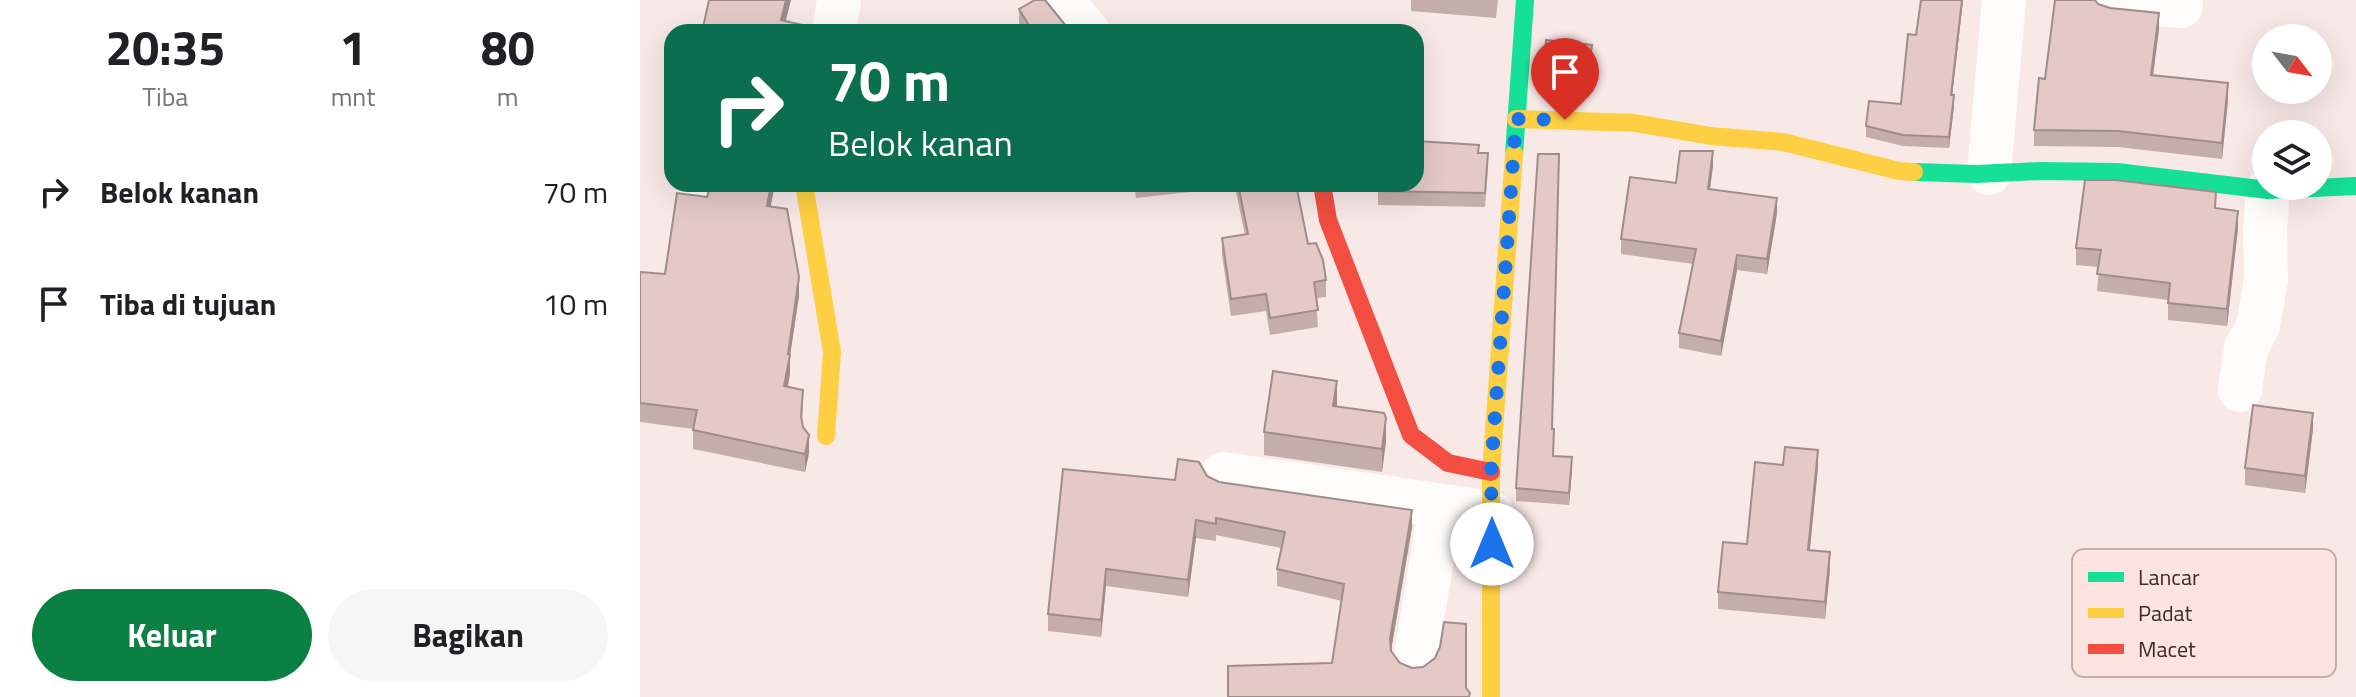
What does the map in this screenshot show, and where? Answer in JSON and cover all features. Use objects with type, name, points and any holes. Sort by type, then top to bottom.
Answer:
[{"type":"street","points":[[835,24],[839,0]]},
{"type":"street","points":[[1062,0],[1082,24]]},
{"type":"street","points":[[1491,697],[1492,492],[1525,0]]},
{"type":"street","points":[[1989,173],[2004,0]]},
{"type":"street","points":[[2113,0],[2181,6]]},
{"type":"street","points":[[1516,119],[1635,123],[1711,136],[1783,142],[1899,171],[2117,172],[2252,188]]},
{"type":"street","points":[[2332,187],[2356,186]]},
{"type":"street","points":[[805,192],[832,352],[826,436]]},
{"type":"street","points":[[1323,192],[1328,220],[1411,435],[1492,492]]},
{"type":"street","points":[[2240,390],[2246,348],[2258,326],[2266,280],[2267,200]]},
{"type":"street","points":[[1223,474],[1441,506],[1492,492]]},
{"type":"street","points":[[1415,660],[1441,506]]},
{"type":"building","points":[[709,0],[786,0],[781,20],[798,24],[704,24]]},
{"type":"building","points":[[1035,0],[1045,0],[1064,24],[1028,24],[1019,9]]},
{"type":"building","points":[[1921,0],[1962,0],[1949,137],[1903,135],[1866,126],[1869,101],[1901,104],[1908,34],[1916,35]]},
{"type":"building","points":[[2055,0],[2095,0],[2110,8],[2159,13],[2151,75],[2228,83],[2222,143],[2118,131],[2034,130],[2039,78],[2045,79]]},
{"type":"building","points":[[1546,40],[1592,45],[1587,80],[1543,78]]},
{"type":"building","points":[[1424,142],[1479,145],[1478,153],[1488,153],[1485,193],[1424,192]]},
{"type":"building","points":[[1680,151],[1713,151],[1708,189],[1777,198],[1767,259],[1737,255],[1721,341],[1679,333],[1696,249],[1621,239],[1630,177],[1676,183]]},
{"type":"building","points":[[1538,154],[1559,154],[1552,429],[1553,456],[1572,457],[1569,493],[1516,488]]},
{"type":"building","points":[[2085,180],[2115,180],[2216,192],[2215,208],[2238,211],[2227,309],[2168,303],[2170,283],[2097,274],[2101,250],[2076,248]]},
{"type":"building","points":[[708,192],[770,192],[767,206],[787,209],[799,277],[784,386],[803,390],[801,416],[803,427],[809,435],[805,454],[693,430],[697,410],[640,403],[640,272],[665,274],[677,193],[707,197]]},
{"type":"building","points":[[1240,192],[1298,192],[1308,244],[1316,243],[1323,260],[1326,280],[1314,282],[1318,310],[1270,318],[1266,294],[1231,299],[1222,238],[1248,234]]},
{"type":"building","points":[[1273,371],[1337,381],[1333,406],[1384,413],[1382,449],[1264,432]]},
{"type":"building","points":[[2253,405],[2313,413],[2305,476],[2245,468]]},
{"type":"building","points":[[1785,447],[1818,450],[1808,550],[1830,552],[1825,602],[1718,592],[1723,542],[1747,544],[1755,462],[1783,465]]},
{"type":"building","points":[[1178,459],[1199,462],[1207,476],[1219,482],[1412,510],[1390,639],[1391,651],[1400,663],[1412,668],[1423,667],[1435,658],[1444,622],[1466,624],[1466,688],[1469,697],[1228,697],[1228,666],[1332,663],[1344,584],[1277,569],[1285,532],[1216,518],[1216,524],[1196,520],[1188,580],[1106,569],[1101,620],[1048,614],[1063,469],[1175,480]]},
{"type":"traffic: fast","points":[[1514,154],[1525,0]]},
{"type":"traffic: fast","points":[[1914,172],[2117,172],[2268,190],[2356,186]]},
{"type":"traffic: slow","points":[[1516,119],[1635,123],[1711,136],[1783,142],[1914,172]]},
{"type":"traffic: slow","points":[[1491,697],[1491,472],[1514,154]]},
{"type":"traffic: slow","points":[[805,192],[832,352],[826,436]]},
{"type":"traffic: jam","points":[[1323,192],[1328,220],[1411,435],[1448,463],[1491,472]]},
{"type":"route","points":[[1492,544],[1491,472],[1516,119],[1565,120]]}]
